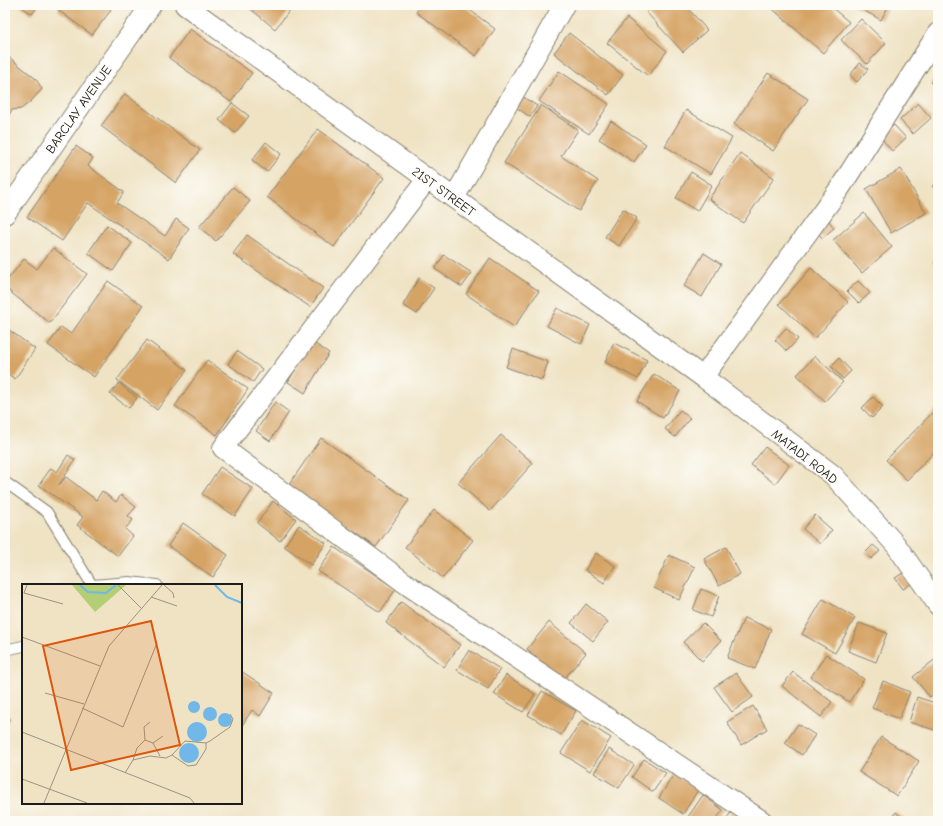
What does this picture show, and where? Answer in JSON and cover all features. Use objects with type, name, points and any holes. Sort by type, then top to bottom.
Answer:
[{"type":"street","name":"BARCLAY AVENUE","points":[[5,214],[151,5]]},
{"type":"street","name":"21ST STREET","points":[[184,5],[428,178],[703,377]]},
{"type":"street","points":[[454,198],[564,5]]},
{"type":"street","points":[[703,377],[840,188],[938,33]]},
{"type":"street","points":[[428,178],[222,448],[409,586],[762,821]]},
{"type":"street","name":"MATADI ROAD","points":[[703,377],[833,475],[896,545],[938,605]]},
{"type":"lane","points":[[5,482],[47,512],[91,584]]},
{"type":"lane","points":[[104,584],[129,582],[148,584]]},
{"type":"lane","points":[[5,650],[22,646]]},
{"type":"building","points":[[19,5],[39,5],[32,14]]},
{"type":"building","points":[[61,5],[104,5],[111,10],[92,35],[58,10]]},
{"type":"building","points":[[246,5],[294,5],[275,29]]},
{"type":"building","points":[[421,5],[463,5],[495,29],[476,56],[416,12]]},
{"type":"building","points":[[653,5],[685,5],[707,30],[683,52],[646,12]]},
{"type":"building","points":[[768,5],[829,5],[849,22],[823,53]]},
{"type":"building","points":[[854,5],[889,5],[881,20]]},
{"type":"building","points":[[627,18],[667,51],[648,76],[607,43]]},
{"type":"building","points":[[861,19],[886,43],[867,64],[841,40]]},
{"type":"building","points":[[190,29],[252,73],[231,102],[169,58]]},
{"type":"building","points":[[569,33],[623,75],[608,95],[554,53]]},
{"type":"building","points":[[5,54],[36,79],[42,89],[21,109],[12,110],[5,121]]},
{"type":"building","points":[[860,63],[868,69],[857,82],[850,75]]},
{"type":"building","points":[[559,71],[609,104],[589,134],[539,101]]},
{"type":"building","points":[[768,73],[808,99],[773,151],[734,124]]},
{"type":"building","points":[[938,74],[938,88],[931,83]]},
{"type":"building","points":[[125,94],[200,150],[176,183],[101,126]]},
{"type":"building","points":[[520,95],[537,106],[530,117],[513,105]]},
{"type":"building","points":[[232,103],[249,116],[235,133],[219,120]]},
{"type":"building","points":[[918,103],[931,118],[913,134],[900,120]]},
{"type":"building","points":[[541,105],[578,130],[561,156],[598,181],[579,211],[504,163]]},
{"type":"building","points":[[686,110],[732,138],[711,174],[665,146]]},
{"type":"building","points":[[611,121],[646,144],[634,162],[599,139]]},
{"type":"building","points":[[894,125],[906,138],[892,151],[881,138]]},
{"type":"building","points":[[318,129],[384,178],[334,247],[267,197]]},
{"type":"building","points":[[266,142],[281,154],[267,172],[252,160]]},
{"type":"building","points":[[76,146],[93,158],[88,166],[124,192],[117,203],[165,236],[176,219],[189,228],[169,259],[88,203],[62,241],[27,217]]},
{"type":"building","points":[[740,153],[774,178],[743,223],[709,199]]},
{"type":"building","points":[[901,169],[926,213],[891,233],[866,189]]},
{"type":"building","points":[[691,172],[712,185],[697,211],[676,198]]},
{"type":"building","points":[[938,182],[938,193],[932,186]]},
{"type":"building","points":[[233,187],[250,201],[216,241],[199,227]]},
{"type":"building","points":[[623,209],[637,218],[619,246],[605,237]]},
{"type":"building","points":[[864,213],[892,247],[862,273],[833,240]]},
{"type":"building","points":[[827,218],[834,228],[822,238],[815,228]]},
{"type":"building","points":[[107,225],[132,243],[113,271],[88,253]]},
{"type":"building","points":[[247,235],[323,288],[310,307],[233,254]]},
{"type":"building","points":[[53,248],[87,274],[50,323],[5,288],[5,283],[24,259],[37,269]]},
{"type":"building","points":[[704,253],[721,264],[702,297],[684,286]]},
{"type":"building","points":[[444,255],[472,273],[462,287],[435,269]]},
{"type":"building","points":[[490,258],[539,291],[514,327],[466,294]]},
{"type":"building","points":[[938,259],[938,268],[934,263]]},
{"type":"building","points":[[811,268],[848,302],[815,338],[779,304]]},
{"type":"building","points":[[419,278],[434,288],[417,314],[403,305]]},
{"type":"building","points":[[108,281],[143,306],[94,377],[48,345],[61,327],[71,334]]},
{"type":"building","points":[[858,281],[870,293],[859,303],[847,291]]},
{"type":"building","points":[[557,308],[590,325],[581,344],[547,326]]},
{"type":"building","points":[[5,327],[35,349],[15,379],[5,372]]},
{"type":"building","points":[[786,328],[798,339],[787,351],[775,340]]},
{"type":"building","points":[[147,340],[187,370],[157,410],[117,380]]},
{"type":"building","points":[[312,342],[329,353],[305,393],[288,382]]},
{"type":"building","points":[[614,343],[647,360],[638,379],[605,362]]},
{"type":"building","points":[[513,349],[548,362],[542,380],[506,367]]},
{"type":"building","points":[[237,351],[262,369],[253,382],[228,364]]},
{"type":"building","points":[[815,356],[843,382],[825,401],[797,375]]},
{"type":"building","points":[[839,358],[851,371],[843,379],[831,366]]},
{"type":"building","points":[[207,360],[248,389],[217,435],[175,406]]},
{"type":"building","points":[[654,374],[680,391],[663,418],[637,401]]},
{"type":"building","points":[[119,383],[137,398],[129,408],[110,394]]},
{"type":"building","points":[[873,397],[883,407],[872,418],[862,408]]},
{"type":"building","points":[[275,402],[289,412],[270,441],[256,431]]},
{"type":"building","points":[[936,409],[938,411],[938,448],[907,480],[886,460]]},
{"type":"building","points":[[680,410],[690,418],[675,437],[665,429]]},
{"type":"building","points":[[501,435],[533,463],[490,511],[458,483]]},
{"type":"building","points":[[321,438],[409,500],[376,547],[288,486]]},
{"type":"building","points":[[765,447],[789,465],[775,484],[751,465]]},
{"type":"building","points":[[68,455],[75,460],[59,485],[66,477],[96,500],[102,491],[116,502],[121,495],[136,507],[128,516],[133,520],[125,529],[133,536],[118,556],[77,525],[83,517],[39,485],[51,468],[57,472]]},
{"type":"building","points":[[220,467],[253,489],[235,516],[202,494]]},
{"type":"building","points":[[273,501],[296,519],[280,541],[257,523]]},
{"type":"building","points":[[434,510],[473,540],[443,578],[405,547]]},
{"type":"building","points":[[815,515],[832,530],[820,544],[803,529]]},
{"type":"building","points":[[183,523],[228,555],[213,577],[168,546]]},
{"type":"building","points":[[299,525],[326,543],[311,565],[284,546]]},
{"type":"building","points":[[873,545],[880,551],[871,559],[865,553]]},
{"type":"building","points":[[334,547],[396,589],[380,612],[318,571]]},
{"type":"building","points":[[726,547],[740,574],[719,586],[704,559]]},
{"type":"building","points":[[596,553],[615,566],[604,583],[585,570]]},
{"type":"building","points":[[669,555],[695,567],[679,600],[654,588]]},
{"type":"building","points":[[906,571],[913,583],[903,589],[895,578]]},
{"type":"building","points":[[701,589],[719,596],[711,617],[693,610]]},
{"type":"building","points":[[823,599],[855,618],[835,653],[802,634]]},
{"type":"building","points":[[401,602],[460,645],[444,667],[386,623]]},
{"type":"building","points":[[586,604],[608,622],[593,641],[571,623]]},
{"type":"building","points":[[744,618],[771,629],[755,669],[727,658]]},
{"type":"building","points":[[549,622],[586,653],[563,680],[527,649]]},
{"type":"building","points":[[703,623],[721,641],[702,661],[683,642]]},
{"type":"building","points":[[859,623],[887,633],[876,662],[848,651]]},
{"type":"building","points":[[469,650],[500,669],[488,689],[457,670]]},
{"type":"building","points":[[826,654],[864,679],[849,702],[811,677]]},
{"type":"building","points":[[938,657],[938,682],[935,684],[938,690],[930,697],[913,677]]},
{"type":"building","points":[[242,672],[274,693],[260,716],[252,710],[242,725]]},
{"type":"building","points":[[793,672],[832,702],[821,717],[782,686]]},
{"type":"building","points":[[736,673],[753,697],[732,712],[714,687]]},
{"type":"building","points":[[506,675],[535,694],[523,712],[494,694]]},
{"type":"building","points":[[883,681],[910,692],[899,719],[872,708]]},
{"type":"building","points":[[542,691],[576,711],[561,735],[528,715]]},
{"type":"building","points":[[917,697],[938,704],[938,731],[909,722]]},
{"type":"building","points":[[753,706],[767,729],[741,745],[727,722]]},
{"type":"building","points":[[5,715],[10,718],[5,726]]},
{"type":"building","points":[[582,720],[611,738],[590,771],[561,753]]},
{"type":"building","points":[[798,724],[815,735],[802,755],[785,743]]},
{"type":"building","points":[[881,737],[919,761],[897,796],[859,772]]},
{"type":"building","points":[[609,749],[634,765],[619,788],[594,773]]},
{"type":"building","points":[[644,759],[666,773],[653,792],[632,777]]},
{"type":"building","points":[[674,774],[698,790],[683,814],[659,798]]},
{"type":"building","points":[[703,795],[723,810],[715,821],[693,821],[688,817]]},
{"type":"building","points":[[731,812],[745,821],[725,821]]},
{"type":"building","points":[[896,812],[906,821],[888,821]]}]
